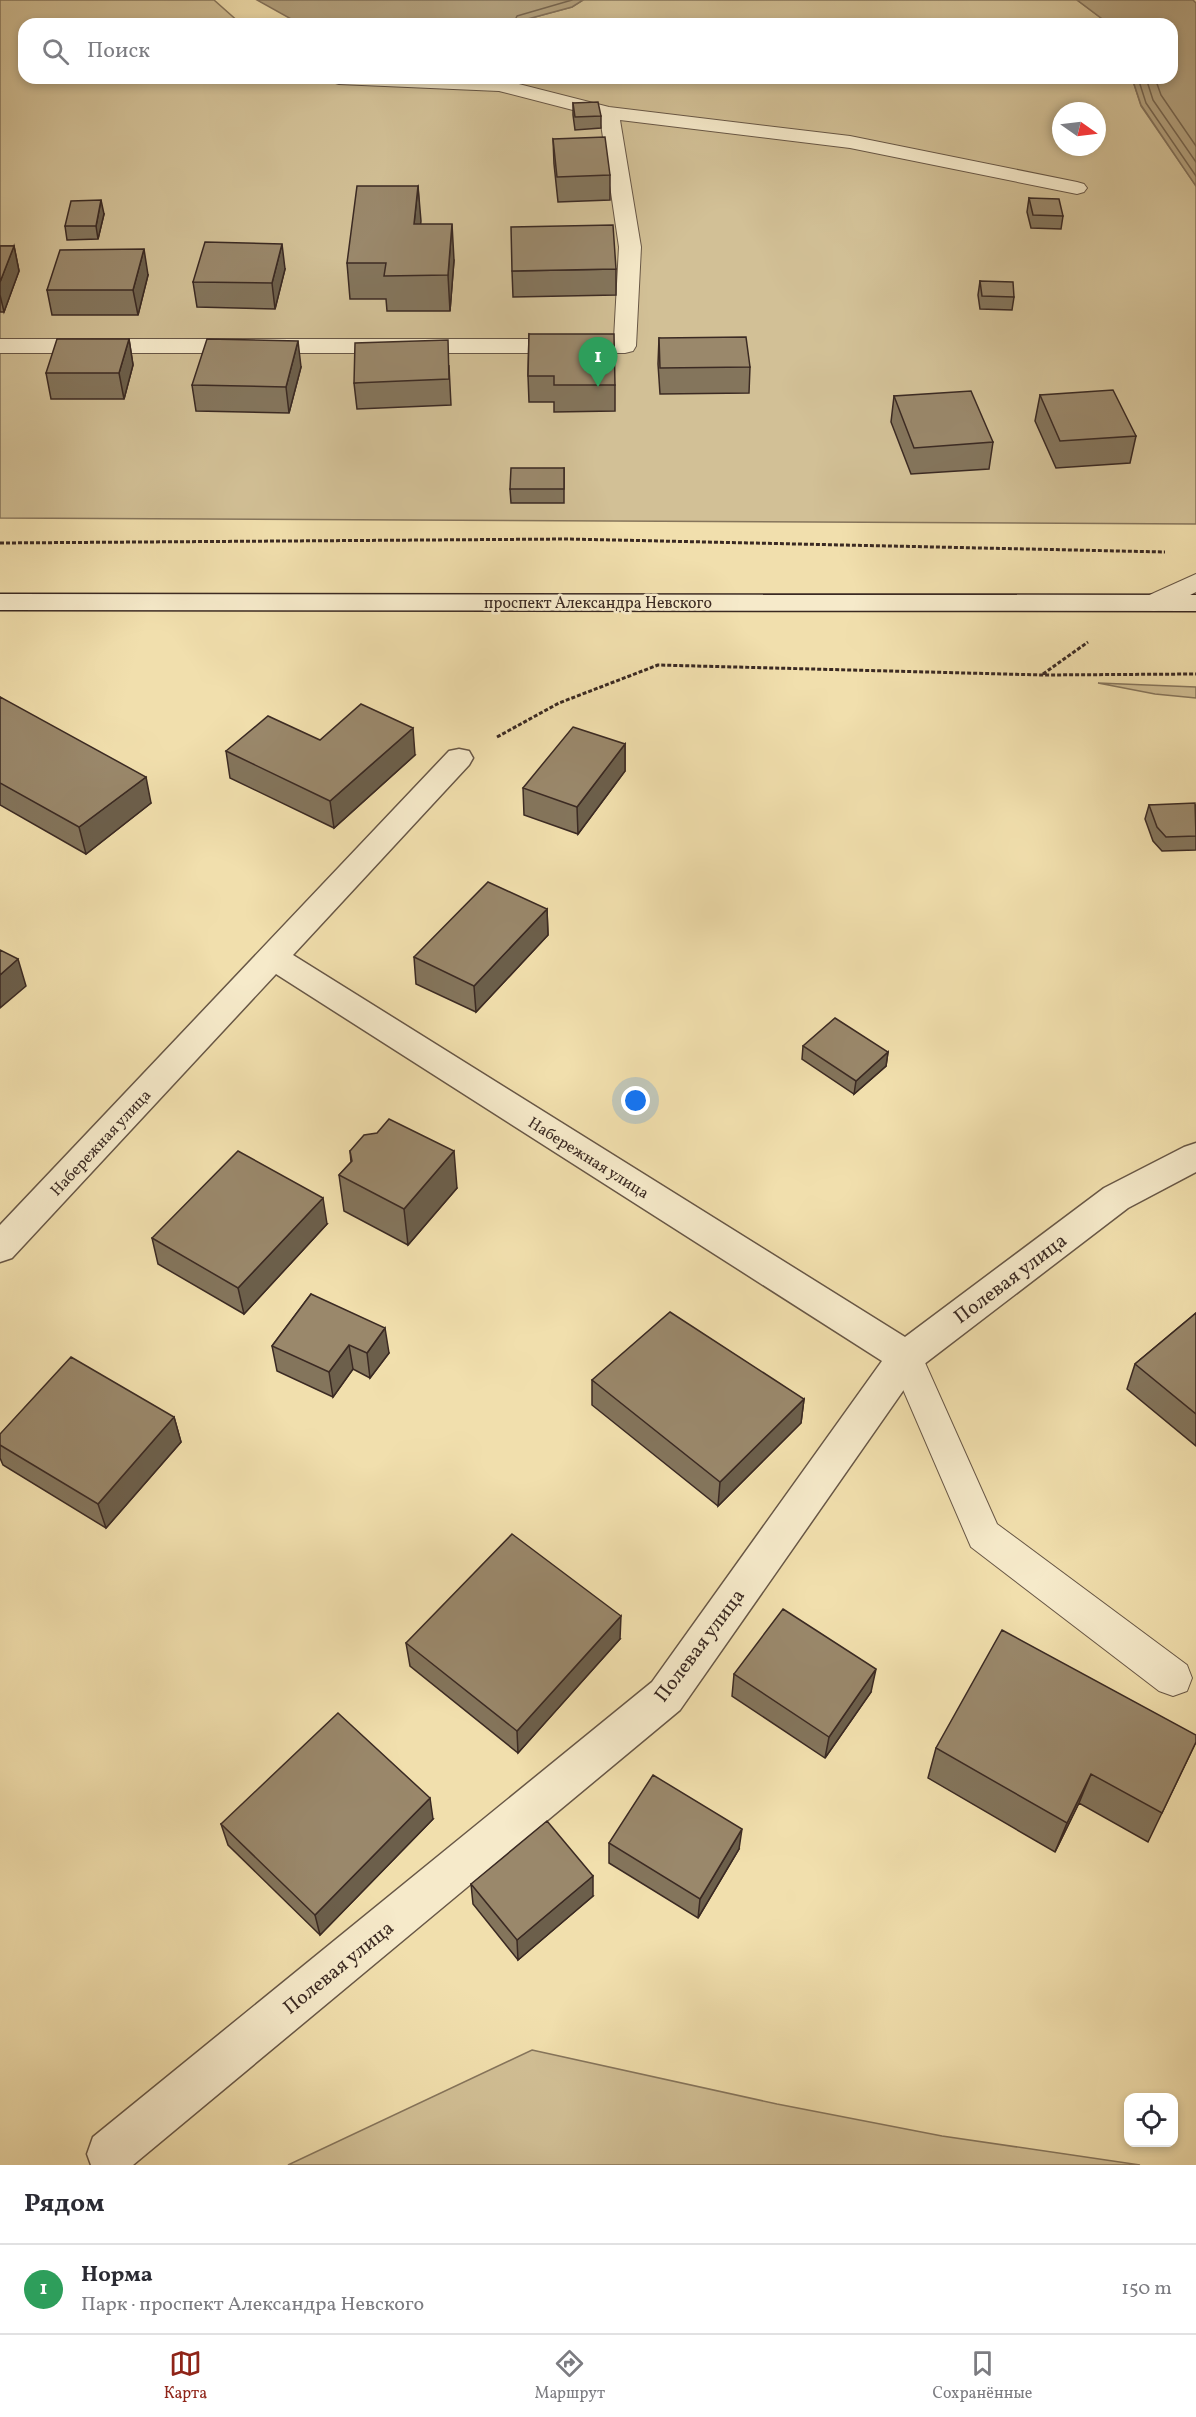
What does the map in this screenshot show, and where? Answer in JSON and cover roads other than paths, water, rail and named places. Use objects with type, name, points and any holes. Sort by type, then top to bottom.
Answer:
[{"type":"street","name":"проспект Александра Невского","points":[[0,602],[1196,603]]},
{"type":"street","name":"Набережная улица","points":[[0,1248],[459,758]]},
{"type":"street","name":"Набережная улица","points":[[273,957],[906,1357]]},
{"type":"street","name":"Полевая улица","points":[[110,2154],[666,1696],[906,1357],[1116,1198],[1196,1156]]},
{"type":"lane","points":[[476,84],[499,85],[609,112],[850,142],[1077,188]]},
{"type":"lane","points":[[0,346],[625,346],[630,247],[609,112]]},
{"type":"lane","points":[[1154,603],[1196,582]]},
{"type":"lane","points":[[906,1357],[984,1535],[1173,1678]]},
{"type":"water","points":[[257,0],[583,0],[572,7],[531,18],[289,18]]},
{"type":"water","points":[[1077,0],[1193,0],[1196,3],[1196,186],[1141,105],[1134,84],[1178,84],[1178,18],[1101,18]]},
{"type":"place","name":"Норма","points":[[598,387]]}]
